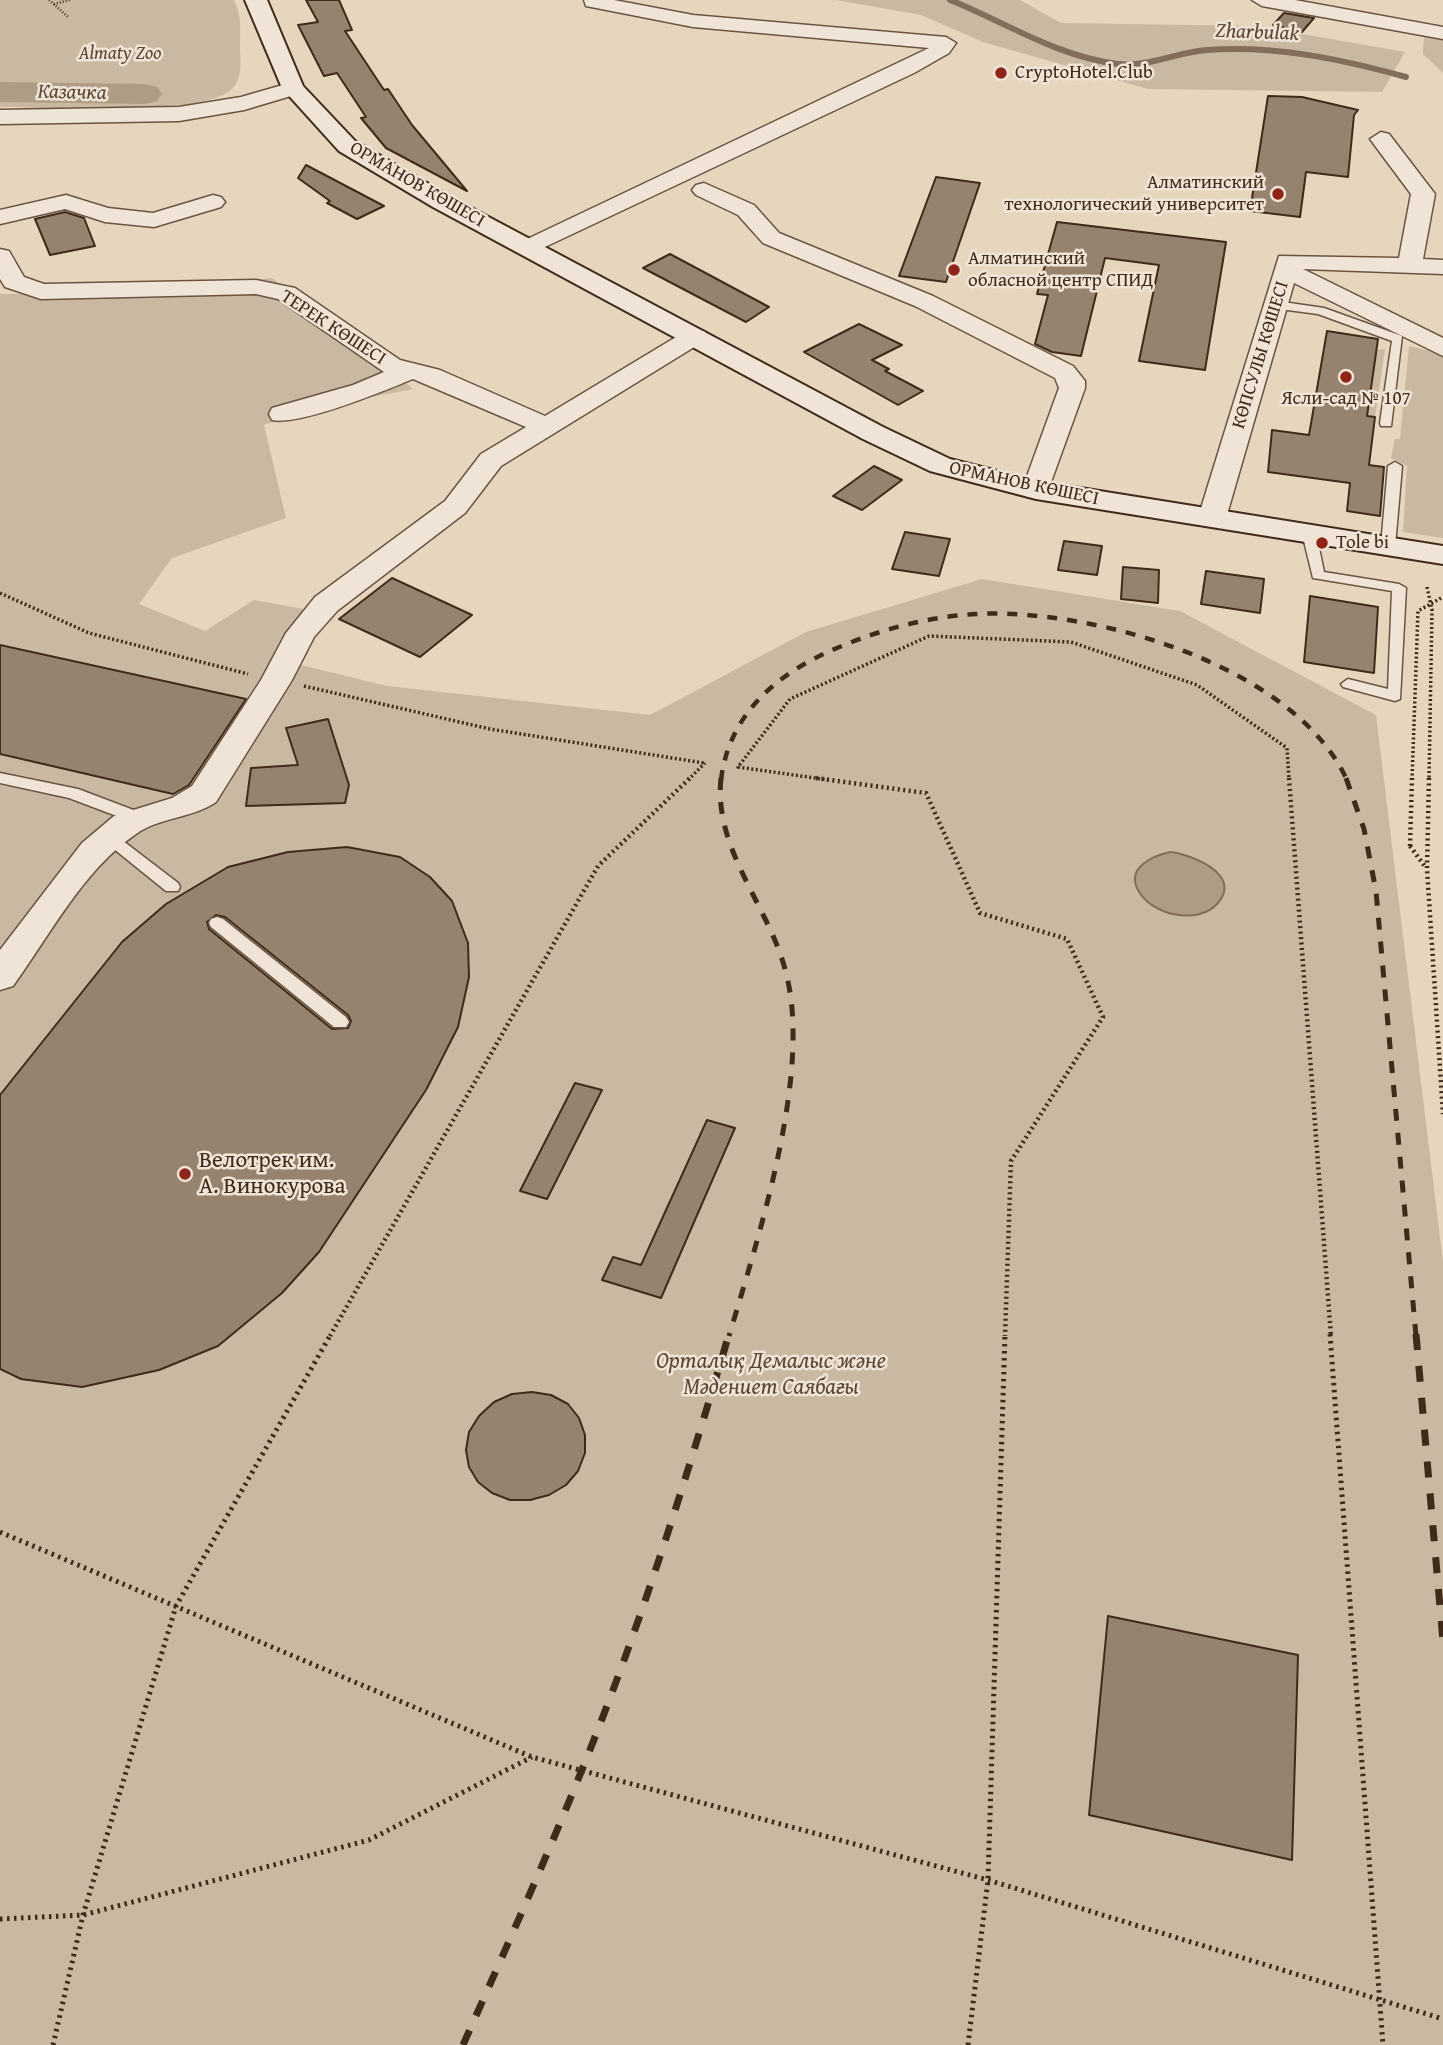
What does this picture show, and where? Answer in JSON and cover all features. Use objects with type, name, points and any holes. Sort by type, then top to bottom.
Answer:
[{"type":"street","name":"ОРМАНОВ КӨШЕСІ","points":[[256,0],[293,88],[347,146],[442,202],[873,433],[940,465],[1036,490],[1388,546],[1434,564]]},
{"type":"street","points":[[1262,0],[1443,33]]},
{"type":"street","points":[[530,247],[906,68],[942,49],[946,43],[693,21],[593,2]]},
{"type":"street","points":[[0,117],[179,114],[244,103],[293,88]]},
{"type":"street","points":[[1381,139],[1433,193],[1410,265]]},
{"type":"street","points":[[705,190],[746,210],[771,238],[924,301],[1064,372],[1072,381],[1072,388],[1036,490]]},
{"type":"street","points":[[0,217],[66,202],[105,215],[154,219],[212,202]]},
{"type":"street","name":"ТЕРЕК КӨШЕСІ","points":[[0,256],[14,282],[41,292],[256,287],[286,293],[391,366],[431,376],[546,426]]},
{"type":"street","name":"КӨПСУЛЫ КӨШЕСІ","points":[[1212,518],[1288,261],[1443,267]]},
{"type":"street","points":[[1286,270],[1443,348]]},
{"type":"street","points":[[0,976],[110,837],[138,818],[189,806],[204,794],[276,680],[301,633],[326,604],[455,507],[466,496],[477,472],[491,460],[695,336]]},
{"type":"street","points":[[282,414],[362,391],[410,371]]},
{"type":"lane","points":[[1276,305],[1320,311],[1398,339],[1386,423]]},
{"type":"lane","points":[[1388,546],[1395,466]]},
{"type":"lane","points":[[1310,533],[1318,575],[1399,588],[1395,696],[1348,684]]},
{"type":"lane","points":[[0,778],[72,793],[138,818]]},
{"type":"lane","points":[[110,837],[172,887]]},
{"type":"lane","points":[[217,923],[340,1022]]},
{"type":"path","points":[[49,0],[68,18]]},
{"type":"path","points":[[53,4],[70,0]]},
{"type":"path","points":[[1434,564],[1427,869],[1443,1114]]},
{"type":"path","points":[[0,593],[27,610],[142,649],[489,729],[705,763],[598,866],[176,1606],[83,1915],[53,2045]]},
{"type":"path","points":[[1427,869],[1409,846],[1418,611],[1443,597]]},
{"type":"path","points":[[968,2045],[988,1880],[1011,1161],[1103,1017],[1067,939],[980,913],[926,793],[737,767],[790,699],[929,636],[1071,642],[1197,685],[1287,748],[1382,2045]]},
{"type":"path","points":[[0,1532],[532,1757],[988,1880],[1443,2019]]},
{"type":"path","points":[[0,1919],[83,1915],[369,1840],[532,1757]]},
{"type":"green space","name":"Almaty Zoo","points":[[0,0],[234,0],[240,23],[240,74],[233,88],[216,98],[190,104],[122,109],[0,107]]},
{"type":"green space","points":[[836,0],[1020,0],[1061,23],[1256,26],[1405,52],[1382,92],[1148,89],[983,42],[921,15]]},
{"type":"green space","points":[[1424,36],[1443,39],[1443,73],[1423,54]]},
{"type":"green space","name":"Орталық Демалыс және Мәдениет Саябағы","points":[[272,278],[413,389],[313,408],[264,425],[286,518],[172,558],[139,604],[205,631],[254,600],[304,609],[272,658],[387,686],[650,715],[806,632],[982,579],[1180,611],[1376,715],[1443,1262],[1443,2045],[0,2045],[0,294],[121,293]]},
{"type":"green space","points":[[1409,346],[1443,354],[1443,538],[1403,532],[1407,466],[1391,458],[1395,439],[1400,439]]},
{"type":"green space","points":[[1385,349],[1375,417],[1367,415],[1376,350]]},
{"type":"shaded area","points":[[1170,852],[1201,861],[1219,875],[1224,883],[1224,893],[1218,903],[1209,910],[1187,916],[1164,911],[1144,899],[1135,882],[1138,869],[1149,860]]},
{"type":"building","points":[[306,0],[339,0],[352,30],[345,31],[384,90],[388,89],[412,125],[467,191],[386,148],[361,118],[366,117],[337,73],[324,76],[298,25],[318,22]]},
{"type":"building","points":[[1284,13],[1314,18],[1302,32],[1273,25]]},
{"type":"building","points":[[1268,96],[1302,97],[1358,110],[1354,115],[1348,177],[1306,172],[1300,217],[1250,211]]},
{"type":"building","points":[[306,165],[384,206],[357,219],[327,203],[330,201],[298,178]]},
{"type":"building","points":[[936,177],[980,183],[946,282],[899,276]]},
{"type":"building","points":[[65,212],[84,218],[95,246],[50,255],[35,219]]},
{"type":"building","name":"Алматинский обласной центр СПИД","points":[[1057,222],[1226,242],[1205,370],[1139,361],[1159,265],[1105,258],[1081,356],[1052,352],[1035,344],[1048,295],[1037,294]]},
{"type":"building","points":[[670,254],[769,307],[746,322],[643,268]]},
{"type":"building","points":[[859,324],[902,345],[872,360],[889,369],[885,371],[923,391],[898,405],[804,352]]},
{"type":"building","points":[[1327,331],[1378,339],[1367,416],[1375,417],[1369,465],[1384,467],[1380,516],[1347,511],[1350,483],[1268,472],[1272,430],[1309,435]]},
{"type":"building","points":[[874,466],[902,480],[862,510],[833,496]]},
{"type":"building","points":[[905,532],[950,539],[939,576],[892,569]]},
{"type":"building","points":[[1064,541],[1102,546],[1097,575],[1058,570]]},
{"type":"building","points":[[1123,567],[1159,570],[1158,603],[1121,599]]},
{"type":"building","points":[[1206,571],[1264,579],[1260,613],[1201,604]]},
{"type":"building","points":[[392,578],[472,615],[420,657],[339,619]]},
{"type":"building","points":[[1310,596],[1378,607],[1374,673],[1304,662]]},
{"type":"building","points":[[0,645],[246,699],[189,785],[173,794],[0,754]]},
{"type":"building","points":[[328,719],[349,785],[345,803],[246,806],[251,768],[298,765],[286,728]]},
{"type":"building","name":"Велотрек им. А. Винокурова","points":[[347,847],[400,857],[430,877],[452,901],[468,943],[469,977],[458,1027],[426,1090],[319,1252],[282,1293],[218,1346],[159,1370],[82,1387],[21,1379],[0,1369],[0,1095],[122,942],[166,904],[228,867],[288,852]],"holes":[[[216,915],[225,917],[348,1015],[351,1021],[348,1028],[332,1029],[209,929],[207,922]]]},
{"type":"building","points":[[575,1083],[602,1090],[547,1199],[520,1191]]},
{"type":"building","points":[[707,1120],[735,1128],[661,1298],[602,1280],[613,1257],[641,1265]]},
{"type":"building","points":[[532,1392],[551,1395],[568,1404],[579,1418],[585,1435],[585,1453],[578,1471],[566,1485],[549,1495],[530,1500],[510,1500],[492,1493],[478,1482],[469,1467],[466,1450],[469,1432],[479,1416],[494,1402],[512,1394]]},
{"type":"building","points":[[1108,1616],[1298,1655],[1292,1860],[1089,1815]]},
{"type":"waterway","name":"Zharbulak","points":[[950,0],[1053,46],[1074,54],[1118,64],[1141,63],[1207,50],[1257,50],[1332,59],[1406,77]]},
{"type":"waterway","name":"Казачка","points":[[0,92],[145,94]]},
{"type":"railway","points":[[721,780],[734,734],[746,715],[760,698],[796,669],[837,648],[871,635],[922,621],[976,614],[1023,615],[1076,621],[1131,634],[1186,652],[1237,675],[1283,705],[1321,740],[1346,779]]},
{"type":"railway","points":[[1346,779],[1364,829],[1376,891],[1416,1336]]},
{"type":"railway","points":[[721,780],[721,805],[726,830],[734,855],[780,952],[793,1017],[787,1109],[778,1157],[754,1253],[729,1336]]},
{"type":"railway","points":[[463,2045],[558,1829],[610,1698],[673,1517],[729,1334]]},
{"type":"railway","points":[[1416,1334],[1443,1641]]},
{"type":"place","name":"CryptoHotel.Club","points":[[1001,73]]},
{"type":"place","name":"Алматинский технологический университет","points":[[1278,194]]},
{"type":"place","name":"Алматинский обласной центр СПИД","points":[[954,270]]},
{"type":"place","name":"Ясли-сад № 107","points":[[1346,377]]},
{"type":"place","name":"Tole bi","points":[[1322,543]]},
{"type":"place","name":"Велотрек им. А. Винокурова","points":[[185,1174]]}]
